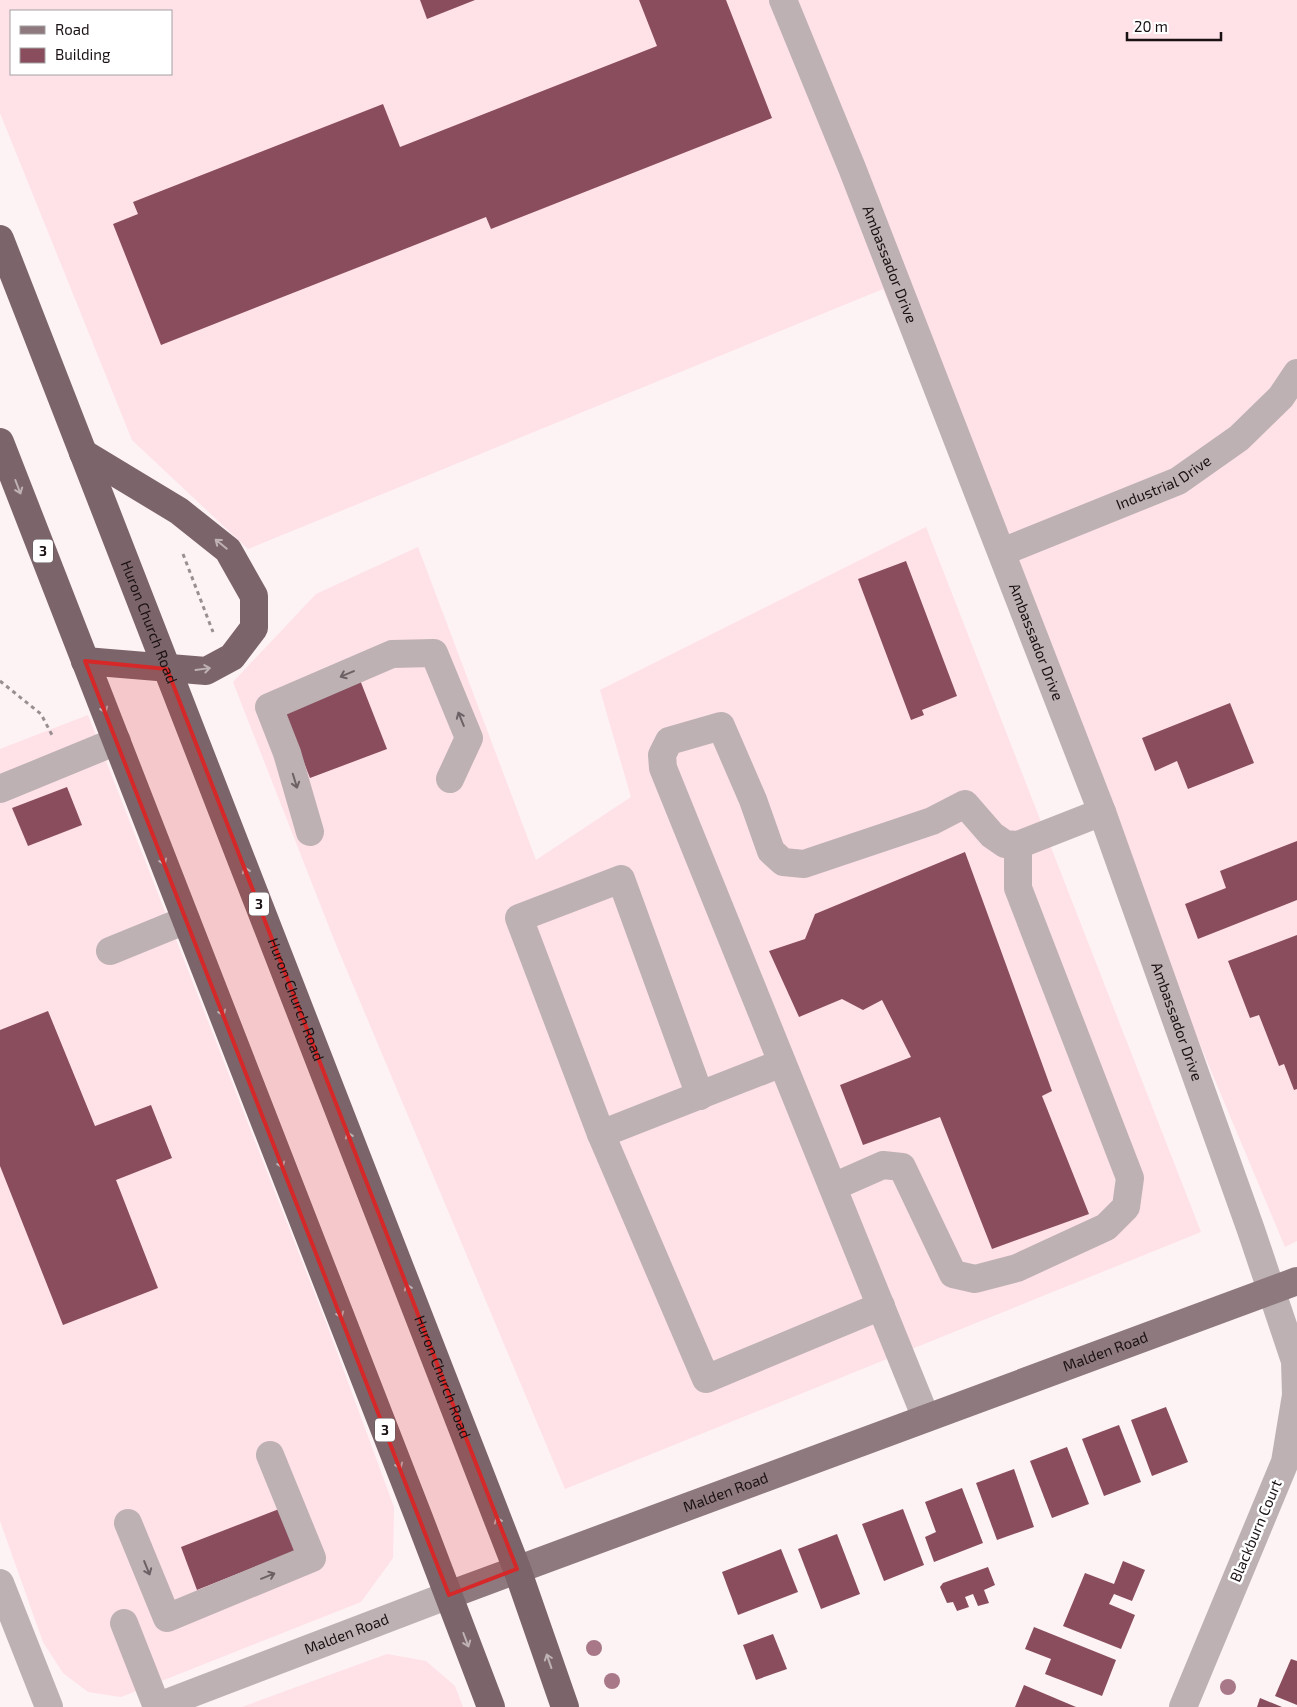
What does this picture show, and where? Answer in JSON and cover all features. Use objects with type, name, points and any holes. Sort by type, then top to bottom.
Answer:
[{"type":"highway","name":"Huron Church Road","points":[[0,239],[517,1569],[565,1707]]},
{"type":"highway","name":"3","points":[[0,442],[449,1594],[491,1707]]},
{"type":"highway","points":[[83,453],[179,511],[228,550],[254,596],[254,628],[232,656],[206,671],[85,661]]},
{"type":"main road","name":"Malden Road","points":[[449,1594],[1285,1285]]},
{"type":"street","name":"Ambassador Drive","points":[[783,0],[856,177],[1285,1285]]},
{"type":"street","name":"Industrial Drive","points":[[1002,552],[1178,481],[1239,438],[1281,397],[1297,373]]},
{"type":"street","points":[[310,832],[287,753],[269,707],[392,654],[434,653],[469,738],[450,779]]},
{"type":"street","points":[[926,1418],[663,768],[662,755],[670,741],[721,726],[753,800],[771,851],[782,862],[804,864],[932,821],[965,804],[992,835],[1005,844],[1018,845],[1102,812]]},
{"type":"street","points":[[0,789],[117,741]]},
{"type":"street","points":[[832,1187],[883,1165],[902,1167],[953,1274],[975,1278],[1017,1268],[1106,1227],[1126,1207],[1130,1178],[1018,888],[1018,845]]},
{"type":"street","points":[[700,1096],[621,879],[519,918],[601,1134],[706,1378],[881,1306]]},
{"type":"street","points":[[110,951],[186,920]]},
{"type":"street","points":[[601,1134],[782,1063]]},
{"type":"street","name":"Blackburn Court","points":[[1182,1707],[1285,1462],[1296,1395],[1295,1361],[1284,1331],[1285,1285]]},
{"type":"street","points":[[128,1523],[167,1618],[312,1558],[270,1455]]},
{"type":"street","points":[[0,1583],[49,1707]]},
{"type":"street","name":"Malden Road","points":[[157,1707],[449,1594]]},
{"type":"street","points":[[124,1623],[157,1707]]},
{"type":"path","points":[[182,553],[214,635]]},
{"type":"path","points":[[0,681],[42,714],[66,762]]},
{"type":"highlighted area","points":[[85,661],[167,669],[517,1569],[449,1595]]},
{"type":"shaded area","points":[[0,0],[1297,0],[1297,1241],[1285,1247],[883,289],[248,549],[132,440],[0,113]]},
{"type":"shaded area","points":[[926,527],[1201,1232],[565,1489],[335,942],[233,682],[316,594],[418,547],[536,860],[631,797],[600,690]]},
{"type":"shaded area","points":[[88,715],[327,1325],[394,1507],[393,1558],[361,1602],[121,1697],[88,1692],[63,1673],[43,1642],[0,1521],[0,749]]},
{"type":"shaded area","points":[[387,1654],[426,1661],[455,1686],[463,1707],[242,1707]]},
{"type":"building","points":[[420,0],[475,0],[427,19]]},
{"type":"building","points":[[639,0],[726,0],[772,118],[491,229],[486,217],[161,345],[113,224],[138,214],[133,202],[383,104],[400,147],[657,46]]},
{"type":"building","points":[[906,561],[957,696],[922,710],[924,715],[911,720],[858,579]]},
{"type":"building","points":[[360,680],[387,749],[310,778],[283,709]]},
{"type":"building","points":[[1230,703],[1254,763],[1188,789],[1177,761],[1155,771],[1142,738]]},
{"type":"building","points":[[67,787],[82,825],[28,846],[12,808]]},
{"type":"building","points":[[1297,841],[1297,900],[1198,939],[1185,904],[1226,888],[1220,871]]},
{"type":"building","points":[[965,852],[1052,1091],[1042,1096],[1089,1214],[992,1249],[940,1117],[863,1145],[840,1085],[911,1057],[882,1000],[863,1010],[842,999],[799,1017],[769,951],[805,939],[815,914]]},
{"type":"building","points":[[1297,935],[1297,1089],[1294,1090],[1284,1064],[1279,1066],[1259,1015],[1250,1018],[1228,961]]},
{"type":"building","points":[[48,1011],[95,1126],[151,1105],[172,1158],[116,1180],[158,1288],[63,1325],[0,1166],[0,1030]]},
{"type":"building","points":[[1166,1407],[1188,1462],[1152,1476],[1131,1420]]},
{"type":"building","points":[[1119,1425],[1141,1482],[1104,1496],[1082,1439]]},
{"type":"building","points":[[1067,1447],[1089,1504],[1052,1518],[1030,1461]]},
{"type":"building","points":[[1014,1469],[1034,1527],[997,1540],[976,1483]]},
{"type":"building","points":[[962,1488],[983,1543],[934,1562],[925,1537],[936,1532],[925,1502]]},
{"type":"building","points":[[279,1509],[295,1551],[197,1590],[181,1547]]},
{"type":"building","points":[[903,1509],[924,1565],[884,1581],[862,1524]]},
{"type":"building","points":[[837,1534],[860,1594],[821,1609],[798,1549]]},
{"type":"building","points":[[781,1549],[798,1592],[738,1615],[722,1572]]},
{"type":"building","points":[[1123,1561],[1145,1570],[1132,1601],[1114,1594],[1109,1604],[1135,1615],[1121,1649],[1063,1626],[1085,1573],[1114,1584]]},
{"type":"building","points":[[988,1567],[995,1585],[984,1590],[989,1603],[978,1606],[973,1594],[965,1597],[969,1607],[957,1611],[953,1602],[947,1603],[940,1587],[943,1583]]},
{"type":"building","points":[[1034,1627],[1116,1660],[1102,1696],[1045,1674],[1051,1659],[1025,1649]]},
{"type":"building","points":[[773,1634],[787,1669],[756,1680],[743,1645]]},
{"type":"building","points":[[1291,1659],[1297,1661],[1297,1705],[1275,1696]]},
{"type":"building","points":[[1024,1685],[1076,1707],[1015,1707]]},
{"type":"building","points":[[1260,1698],[1282,1707],[1257,1707]]}]
